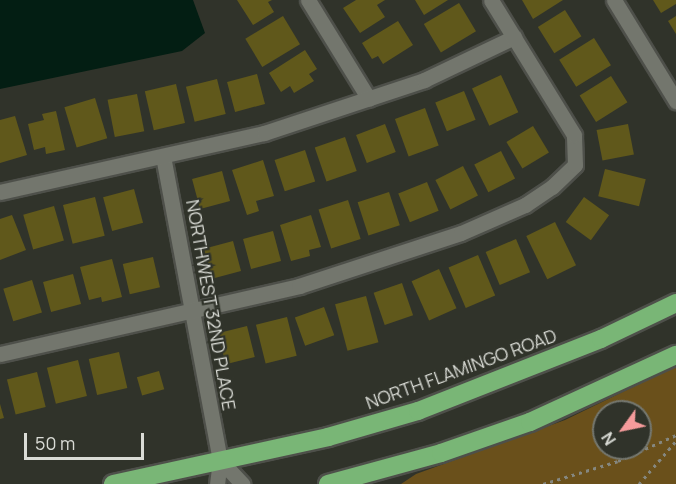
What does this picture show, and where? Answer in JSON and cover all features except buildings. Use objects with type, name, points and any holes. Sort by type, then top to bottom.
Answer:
[{"type":"highway","name":"NORTH FLAMINGO ROAD","points":[[113,484],[328,437],[418,411],[558,357],[676,303]]},
{"type":"highway","points":[[328,484],[441,453],[530,422],[676,355]]},
{"type":"street","points":[[308,0],[369,99]]},
{"type":"street","points":[[0,354],[192,308],[299,286],[461,233],[525,205],[552,187],[575,165],[574,135],[491,0]]},
{"type":"street","points":[[614,0],[676,101]]},
{"type":"street","points":[[0,192],[264,133],[424,80],[514,37]]},
{"type":"street","name":"NORTHWEST 32ND PLACE","points":[[163,156],[220,460],[217,484]]},
{"type":"street","points":[[220,460],[242,484]]},
{"type":"path","points":[[543,484],[618,461],[676,435]]},
{"type":"path","points":[[639,484],[676,441]]},
{"type":"shaded area","points":[[0,0],[193,0],[205,33],[182,51],[0,89]]},
{"type":"shaded area","points":[[676,366],[676,484],[401,484],[416,474],[565,420],[592,407],[592,460],[652,460],[652,400],[606,400]]}]
